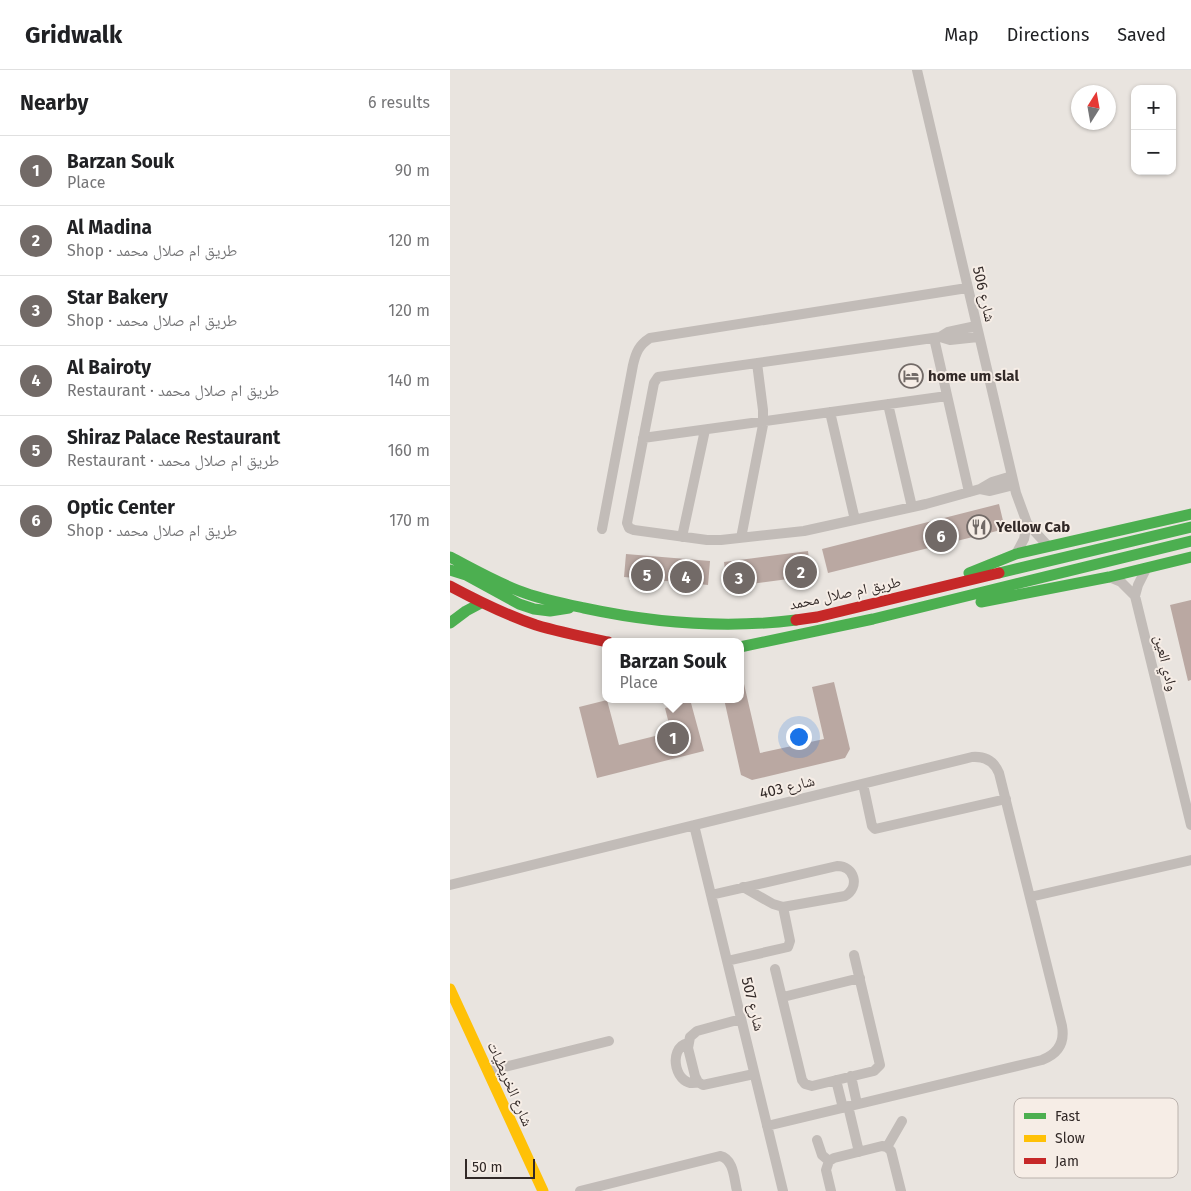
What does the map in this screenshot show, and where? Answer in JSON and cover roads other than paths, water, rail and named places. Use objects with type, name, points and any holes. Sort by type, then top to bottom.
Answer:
[{"type":"street","name":"شارع 506","points":[[917,70],[978,338],[1013,481],[1027,523],[1048,546]]},
{"type":"street","points":[[602,529],[633,365],[636,352],[642,343],[650,338],[967,288]]},
{"type":"street","points":[[937,338],[948,332],[976,326]]},
{"type":"street","points":[[937,338],[947,396],[970,492]]},
{"type":"street","points":[[978,338],[950,340],[937,338],[658,377],[654,383],[627,521],[628,526],[634,530],[707,540],[804,531],[970,492],[992,482],[1013,481]]},
{"type":"street","points":[[741,538],[763,421],[757,362]]},
{"type":"street","points":[[643,438],[947,396]]},
{"type":"street","points":[[888,404],[912,507]]},
{"type":"street","points":[[830,412],[855,520]]},
{"type":"street","points":[[682,537],[705,430]]},
{"type":"street","points":[[941,588],[957,578],[1016,554],[1191,514]]},
{"type":"street","points":[[1016,554],[1024,539],[1027,523]]},
{"type":"street","name":"طريق ام صلال محمد","points":[[450,557],[511,588],[575,606],[635,619],[665,623],[696,625],[756,624],[817,617],[1189,528]]},
{"type":"street","name":"طريق ام صلال محمد","points":[[744,646],[827,629],[1190,541]]},
{"type":"street","points":[[945,601],[962,604],[978,603],[1109,577],[1191,558]]},
{"type":"street","points":[[1135,596],[1140,579],[1146,569]]},
{"type":"street","points":[[450,570],[464,574],[521,606],[548,611],[575,606]]},
{"type":"street","points":[[1109,577],[1126,586],[1135,596]]},
{"type":"street","points":[[450,586],[481,603],[536,625],[602,641]]},
{"type":"street","name":"وادي العين","points":[[1135,596],[1191,825]]},
{"type":"street","points":[[450,623],[481,603]]},
{"type":"street","name":"شارع 403","points":[[450,885],[979,756],[986,758],[997,767],[1006,799],[1064,1034],[1062,1043],[1050,1057],[1042,1060],[767,1126]]},
{"type":"street","points":[[863,784],[872,826],[875,829],[1006,799]]},
{"type":"street","name":"شارع 507","points":[[694,825],[783,1191]]},
{"type":"street","points":[[1030,897],[1191,860]]},
{"type":"street","points":[[711,895],[743,887],[836,866],[848,868],[852,874],[854,885],[851,892],[845,896],[783,907],[773,904],[743,887]]},
{"type":"street","points":[[727,962],[788,946],[790,941],[783,907]]},
{"type":"street","points":[[776,970],[804,1082],[812,1086],[877,1070],[880,1065],[854,955]]},
{"type":"street","points":[[783,997],[860,978]]},
{"type":"street","name":"شارع الخريطيات","points":[[450,989],[543,1191]]},
{"type":"street","points":[[741,1019],[697,1031],[690,1037],[688,1043],[678,1049],[676,1060],[682,1080],[690,1084],[698,1082],[706,1085],[754,1074]]},
{"type":"street","points":[[488,1072],[609,1042]]},
{"type":"street","points":[[850,1076],[849,1106],[859,1152]]},
{"type":"street","points":[[836,1080],[849,1106]]},
{"type":"street","points":[[887,1147],[902,1121]]},
{"type":"street","points":[[817,1140],[822,1155],[829,1161]]},
{"type":"street","points":[[831,1191],[826,1170],[829,1161],[834,1158],[882,1146],[887,1147],[891,1151],[901,1191]]},
{"type":"street","points":[[580,1191],[602,1188],[720,1156],[729,1161],[737,1191]]},
{"type":"place","name":"home um slal","points":[[911,376]]},
{"type":"place","name":"Yellow Cab","points":[[979,527]]},
{"type":"place","name":"Optic Center","points":[[941,536]]},
{"type":"place","name":"Al Madina","points":[[801,572]]},
{"type":"place","name":"Shiraz Palace Restaurant","points":[[647,575]]},
{"type":"place","name":"Al Bairoty","points":[[686,577]]},
{"type":"place","name":"Star Bakery","points":[[739,578]]},
{"type":"place","name":"Barzan Souk","points":[[673,738]]}]
